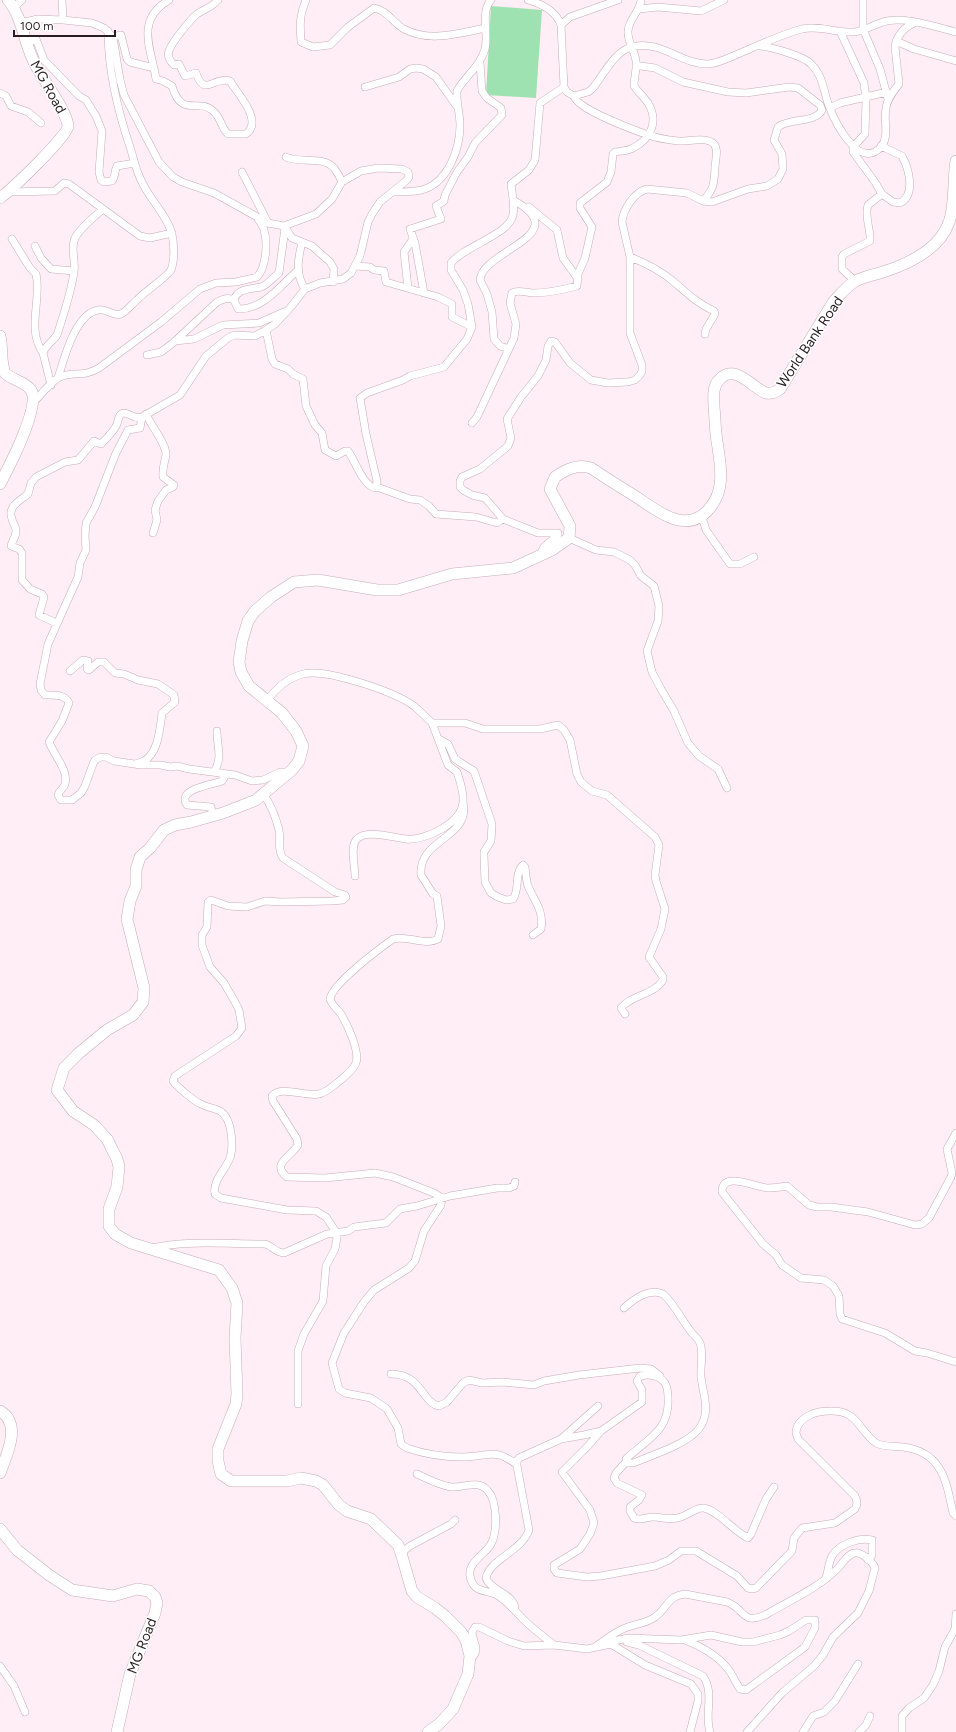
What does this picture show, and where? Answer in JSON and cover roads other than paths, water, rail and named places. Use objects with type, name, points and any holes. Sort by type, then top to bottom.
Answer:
[{"type":"main road","name":"MG Road","points":[[4,195],[37,164],[68,128],[68,123],[63,112],[34,64],[25,42],[15,2]]},
{"type":"main road","name":"World Bank Road","points":[[702,517],[711,508],[718,494],[722,474],[714,404],[714,390],[716,384],[724,376],[733,375],[745,378],[768,393],[774,393],[780,389],[834,301],[855,281],[886,271],[907,262],[928,250],[942,237],[950,221],[956,161]]},
{"type":"main road","points":[[0,336],[4,370],[8,376],[30,389],[33,396],[21,441],[0,484]]},
{"type":"main road","points":[[428,1732],[439,1724],[452,1709],[468,1674],[468,1647],[461,1632],[435,1608],[418,1597],[412,1591],[402,1552],[398,1545],[371,1519],[347,1511],[339,1505],[323,1485],[316,1481],[302,1478],[287,1481],[231,1482],[221,1474],[218,1461],[218,1449],[236,1404],[237,1394],[235,1338],[237,1303],[232,1288],[219,1270],[131,1243],[115,1234],[109,1226],[109,1209],[116,1187],[119,1167],[118,1159],[107,1139],[94,1125],[73,1111],[57,1090],[64,1068],[107,1030],[133,1015],[143,1002],[144,988],[127,919],[130,902],[136,886],[136,870],[140,857],[150,848],[164,830],[175,825],[191,822],[248,804],[264,795],[290,772],[299,761],[302,754],[303,746],[301,740],[282,713],[249,686],[242,672],[239,662],[242,641],[248,621],[255,611],[271,597],[294,582],[318,580],[377,590],[398,590],[452,574],[513,568],[564,543],[569,538],[570,526],[550,489],[555,477],[574,467],[583,466],[591,468],[656,511],[672,519],[690,521],[702,517]]},
{"type":"main road","points":[[0,1411],[9,1418],[12,1432],[0,1473]]},
{"type":"main road","name":"MG Road","points":[[0,1529],[17,1550],[49,1575],[72,1590],[113,1596],[137,1589],[149,1591],[155,1597],[157,1603],[155,1613],[130,1674],[117,1732]]},
{"type":"street","points":[[62,0],[63,20]]},
{"type":"street","points":[[169,0],[159,7],[148,26],[148,45],[156,79],[172,86],[175,98],[185,105],[205,106],[213,110],[228,134],[248,133],[253,123],[251,115],[230,81],[224,80],[209,85],[202,85],[196,73],[185,76],[179,64],[174,65],[169,58],[170,48],[188,23],[199,13],[213,5],[218,0]]},
{"type":"street","points":[[306,0],[300,19],[301,42],[314,47],[330,45],[348,27],[374,8],[384,12],[404,29],[427,36],[446,36],[486,28]]},
{"type":"street","points":[[395,192],[424,189],[437,182],[447,170],[454,155],[459,135],[457,92],[480,63],[486,48],[488,5],[491,0]]},
{"type":"street","points":[[528,0],[553,13],[558,18],[561,25],[564,87],[567,92],[574,96],[576,101],[586,109],[649,136],[679,141],[709,142],[714,144],[717,150],[713,186],[710,194],[703,201]]},
{"type":"street","points":[[561,25],[570,17],[618,0]]},
{"type":"street","points":[[472,423],[477,417],[489,388],[514,338],[516,324],[510,303],[512,293],[516,291],[534,293],[549,291],[554,292],[576,286],[579,271],[585,258],[592,227],[580,208],[580,203],[606,182],[611,172],[612,156],[615,152],[633,148],[649,136],[653,124],[652,114],[648,104],[634,86],[637,66],[629,38],[628,26],[639,9],[641,0]]},
{"type":"street","points":[[639,9],[658,7],[701,11],[724,0]]},
{"type":"street","points":[[853,147],[867,154],[875,152],[881,146],[886,137],[886,108],[888,95],[880,70],[863,30],[863,0]]},
{"type":"street","points":[[20,22],[38,19],[92,23],[111,34],[122,35],[129,61],[154,68]]},
{"type":"street","points":[[574,96],[588,92],[592,89],[620,54],[632,47],[648,46],[659,48],[689,60],[707,64],[722,61],[801,29],[819,27],[853,32],[887,21],[905,21],[956,32]]},
{"type":"street","points":[[830,108],[840,103],[866,97],[888,95],[899,84],[895,47],[896,40],[906,26],[914,23]]},
{"type":"street","points":[[840,31],[862,78],[866,97],[865,134],[853,147]]},
{"type":"street","points":[[58,378],[69,344],[84,319],[89,314],[99,309],[115,314],[123,313],[141,295],[170,272],[174,247],[172,233],[165,218],[143,185],[117,106],[111,34]]},
{"type":"street","points":[[56,623],[39,615],[44,596],[30,589],[22,580],[22,552],[11,546],[16,532],[15,525],[11,519],[12,507],[28,494],[32,481],[41,474],[64,462],[78,460],[94,441],[101,444],[117,425],[120,415],[125,413],[136,418],[144,416],[180,395],[206,356],[228,338],[234,335],[255,336],[266,330],[286,312],[305,289],[320,283],[332,282],[346,278],[351,273],[360,256],[372,214],[380,202],[395,192],[408,179],[409,174],[406,170],[396,168],[369,169],[355,173],[342,182],[332,199],[316,214],[284,227],[258,219],[214,193],[182,182],[173,177],[159,162],[154,155],[122,88],[111,34]]},
{"type":"street","points":[[25,42],[36,39],[44,60],[64,78],[79,96],[86,100],[96,116],[102,131],[99,172],[101,180],[104,182],[112,181],[115,177],[115,170],[117,166],[135,163]]},
{"type":"street","points":[[896,40],[914,49],[956,61]]},
{"type":"street","points":[[758,46],[770,47],[810,62],[821,78],[830,108],[853,147],[854,154],[882,194],[893,202],[902,201],[905,199],[908,192],[909,178],[906,166],[901,156],[881,146]]},
{"type":"street","points":[[424,293],[411,229],[441,219],[436,206],[444,201],[445,195],[457,172],[468,157],[475,142],[502,115],[501,108],[487,98],[482,91],[480,63]]},
{"type":"street","points":[[539,556],[544,547],[558,535],[558,533],[538,533],[502,519],[485,498],[472,495],[462,489],[460,481],[463,476],[480,469],[510,445],[512,438],[507,418],[521,397],[538,376],[546,360],[549,343],[555,342],[570,363],[591,380],[608,383],[628,382],[635,380],[640,375],[642,365],[630,330],[630,257],[622,218],[630,203],[640,190],[654,189],[687,193],[703,201],[712,202],[774,183],[778,179],[783,169],[782,154],[774,140],[778,127],[790,122],[818,116],[822,107],[798,88],[790,87],[746,93],[728,92],[683,82],[655,68],[637,66]]},
{"type":"street","points":[[366,87],[399,77],[410,69],[416,68],[436,76],[459,110]]},
{"type":"street","points":[[377,487],[360,398],[367,393],[410,376],[447,366],[467,339],[472,327],[466,296],[451,270],[450,265],[455,258],[507,226],[513,217],[512,184],[529,170],[536,160],[540,103],[564,87]]},
{"type":"street","points":[[0,93],[6,96],[11,106],[28,112],[41,123]]},
{"type":"street","points":[[286,157],[296,160],[327,163],[333,168],[342,182]]},
{"type":"street","points":[[242,172],[268,223]]},
{"type":"street","points":[[4,195],[55,191],[64,183],[67,183],[140,236],[150,238],[172,233]]},
{"type":"street","points":[[855,281],[841,267],[842,255],[870,241],[871,235],[868,228],[867,208],[870,202],[882,194]]},
{"type":"street","points":[[509,350],[500,346],[494,339],[492,312],[487,294],[481,284],[481,276],[493,262],[527,238],[534,228],[534,218],[532,214],[525,207],[513,200]]},
{"type":"street","points":[[525,207],[533,209],[557,230],[563,258],[578,279]]},
{"type":"street","points":[[44,353],[45,348],[57,335],[72,288],[75,260],[72,248],[76,236],[103,208]]},
{"type":"street","points":[[32,404],[58,378],[67,375],[90,373],[161,322],[200,289],[216,283],[236,282],[257,277],[263,268],[266,253],[264,230],[258,219]]},
{"type":"street","points":[[284,227],[292,238],[314,248],[332,264],[334,271],[332,282]]},
{"type":"street","points":[[284,227],[279,273],[262,287],[245,290],[236,295],[234,300],[238,309],[255,306],[281,287],[298,270]]},
{"type":"street","points":[[12,239],[30,268],[36,274],[35,331],[38,344],[44,353],[51,385]]},
{"type":"street","points":[[408,288],[404,252],[413,239]]},
{"type":"street","points":[[302,242],[298,256],[298,270],[300,280],[305,289]]},
{"type":"street","points":[[35,246],[41,258],[51,268],[74,271]]},
{"type":"street","points":[[630,257],[660,272],[696,302],[714,310],[715,315],[706,329],[705,334]]},
{"type":"street","points":[[355,266],[370,267],[374,270],[384,271],[386,282],[438,297],[452,304],[452,317],[472,327]]},
{"type":"street","points":[[147,355],[161,352],[173,343],[217,302],[227,298],[234,300]]},
{"type":"street","points":[[173,343],[175,341],[194,339],[223,325],[255,324],[286,312]]},
{"type":"street","points":[[266,330],[275,364],[288,369],[292,374],[303,379],[306,406],[315,425],[322,433],[325,450],[336,456],[348,451],[354,460],[355,467],[366,482],[373,488],[377,487],[410,499],[420,500],[430,506],[436,514],[476,517],[497,523],[502,519]]},
{"type":"street","points":[[144,416],[155,428],[166,454],[163,464],[163,477],[174,485],[165,491],[158,501],[155,510],[157,520],[153,533]]},
{"type":"street","points":[[144,416],[140,428],[128,430],[104,480],[95,507],[86,523],[86,550],[80,563],[78,576],[48,644],[40,684],[41,690],[45,695],[56,695],[65,698],[69,703],[64,717],[49,742],[55,756],[63,766],[65,783],[59,792],[59,799],[66,801],[72,800],[81,793],[93,764],[98,758],[106,757],[114,761],[170,767],[176,766],[256,781],[280,772],[290,772]]},
{"type":"street","points":[[702,517],[706,530],[730,565],[740,564],[754,556]]},
{"type":"street","points":[[569,538],[596,550],[614,552],[626,558],[635,565],[641,576],[654,586],[659,606],[658,620],[647,651],[652,672],[660,689],[674,711],[688,743],[699,756],[718,769],[726,788]]},
{"type":"street","points":[[70,671],[83,660],[88,661],[87,669],[89,670],[98,662],[104,662],[116,673],[160,685],[174,695],[175,702],[162,713],[161,730],[151,756],[145,762],[136,764]]},
{"type":"street","points":[[267,701],[275,690],[294,677],[313,673],[327,674],[371,685],[413,706],[432,723],[448,765],[457,772],[464,811],[460,821],[450,834],[428,850],[424,856],[421,872],[421,875],[432,894],[437,896],[441,926],[438,939],[430,941],[399,938],[393,939],[366,960],[332,991],[330,999],[341,1014],[349,1030],[357,1056],[355,1065],[350,1072],[325,1092],[318,1094],[301,1094],[279,1090],[272,1096],[273,1101],[297,1139],[298,1145],[296,1150],[281,1162],[280,1167],[283,1174],[287,1177],[325,1178],[375,1173],[394,1177],[434,1193],[442,1198]]},
{"type":"street","points":[[432,723],[465,724],[476,728],[490,729],[540,729],[558,725],[564,730],[570,740],[577,774],[581,782],[592,791],[607,795],[658,841],[658,855],[655,875],[665,909],[661,929],[649,957],[663,980],[661,983],[638,998],[626,1002],[621,1008],[625,1014]]},
{"type":"street","points":[[213,815],[211,807],[187,805],[185,799],[186,795],[190,791],[223,780],[218,773],[220,757],[217,731]]},
{"type":"street","points":[[439,739],[448,744],[455,759],[474,771],[488,808],[492,824],[492,836],[484,856],[485,882],[491,893],[506,900],[512,899],[516,889],[520,868],[523,865],[525,867],[528,885],[538,904],[542,918],[541,929],[534,935]]},
{"type":"street","points":[[264,795],[277,821],[282,858],[333,891],[345,895],[346,897],[343,900],[332,901],[265,901],[247,907],[228,906],[212,900],[208,902],[207,927],[202,935],[202,945],[210,967],[226,986],[239,1010],[242,1028],[236,1036],[175,1076],[173,1080],[203,1106],[213,1107],[222,1112],[229,1124],[232,1144],[231,1156],[215,1184],[215,1194],[221,1198],[287,1210],[316,1211],[326,1217],[336,1232],[336,1248],[326,1266],[323,1301],[304,1334],[298,1351],[298,1404]]},
{"type":"street","points":[[355,876],[354,849],[355,842],[360,836],[373,834],[407,839],[422,837],[444,828],[460,812],[463,802]]},
{"type":"street","points":[[956,1133],[947,1149],[952,1177],[929,1218],[922,1224],[908,1224],[868,1212],[809,1205],[787,1186],[768,1188],[740,1180],[729,1181],[724,1185],[722,1192],[763,1244],[776,1255],[782,1265],[801,1278],[824,1280],[833,1286],[839,1296],[840,1314],[842,1319],[885,1332],[915,1351],[956,1362]]},
{"type":"street","points":[[150,1249],[164,1246],[192,1244],[265,1244],[279,1253],[284,1253],[316,1237],[336,1232],[348,1231],[354,1227],[386,1224],[400,1209],[417,1206],[442,1198],[498,1188],[512,1188],[515,1182]]},
{"type":"street","points":[[442,1198],[441,1205],[422,1235],[415,1261],[409,1268],[374,1290],[364,1302],[344,1333],[332,1363],[335,1378],[341,1392],[371,1398],[387,1409],[398,1428],[401,1444],[408,1448],[453,1457],[474,1457],[490,1454],[503,1455],[516,1464]]},
{"type":"street","points":[[624,1308],[646,1293],[660,1293],[666,1296],[683,1322],[699,1342],[702,1354],[701,1376],[707,1410],[699,1429],[686,1439],[633,1463],[628,1464],[626,1462]]},
{"type":"street","points":[[391,1374],[399,1374],[411,1379],[432,1403],[439,1406],[447,1402],[463,1382],[469,1380],[482,1383],[503,1382],[534,1385],[544,1381],[580,1375],[640,1368],[651,1369],[659,1375],[666,1385],[668,1394],[668,1416],[650,1439],[626,1459],[626,1462],[616,1473],[614,1478],[617,1483],[642,1495],[639,1500],[630,1507],[634,1518],[644,1520],[651,1517],[667,1520],[676,1519],[696,1509],[703,1508],[713,1512],[748,1538],[752,1534],[769,1493],[774,1487]]},
{"type":"street","points":[[663,1381],[649,1375],[640,1376],[637,1381],[642,1390],[642,1402],[600,1431],[588,1446],[562,1472],[590,1510],[594,1523],[590,1534],[580,1549],[554,1565],[554,1569],[557,1573],[587,1577],[601,1576],[655,1566],[669,1560],[681,1551],[696,1551],[737,1576],[748,1588],[756,1588],[792,1551],[794,1538],[802,1528],[835,1523],[842,1520],[857,1506],[855,1496],[798,1439],[796,1433],[798,1424],[811,1414],[821,1411],[832,1410],[848,1413],[876,1443],[913,1448],[925,1453],[931,1458],[944,1476],[953,1513],[956,1516]]},
{"type":"street","points":[[561,1439],[598,1406]]},
{"type":"street","points":[[515,1609],[515,1605],[509,1598],[488,1583],[486,1578],[488,1572],[494,1565],[521,1544],[529,1530],[516,1464],[517,1460],[522,1456],[561,1439],[600,1431]]},
{"type":"street","points":[[417,1474],[450,1486],[478,1484],[488,1490],[492,1496],[495,1506],[496,1520],[493,1538],[491,1545],[476,1558],[473,1564],[471,1575],[472,1580],[476,1588],[498,1596],[515,1609],[524,1620],[554,1645]]},
{"type":"street","points":[[402,1552],[410,1546],[451,1524],[455,1520]]},
{"type":"street","points":[[826,1578],[832,1556],[838,1549],[854,1541],[865,1539],[872,1540],[872,1555],[868,1560]]},
{"type":"street","points":[[595,1647],[624,1628],[647,1622],[656,1617],[669,1601],[678,1595],[685,1594],[727,1602],[732,1604],[746,1617],[757,1618],[767,1614],[826,1578],[852,1554],[858,1552],[874,1565],[874,1572],[869,1591],[860,1610],[833,1637],[823,1655],[814,1666],[782,1693],[747,1732]]},
{"type":"street","points":[[902,1732],[902,1716],[909,1708],[924,1698],[933,1685],[939,1671],[947,1642],[955,1630],[956,1614]]},
{"type":"street","points":[[603,1642],[628,1638],[685,1640],[711,1635],[742,1642],[760,1641],[789,1631],[806,1620],[815,1620],[815,1628],[805,1647],[746,1690],[740,1689],[728,1669],[720,1662],[703,1649],[685,1640]]},
{"type":"street","points":[[469,1661],[476,1650],[472,1632],[475,1627],[479,1627],[508,1641],[524,1646],[554,1645],[581,1649],[611,1644],[645,1665],[691,1684],[698,1694],[698,1701],[690,1732]]},
{"type":"street","points":[[614,1641],[639,1645],[704,1676],[709,1689],[710,1732]]},
{"type":"street","points":[[803,1732],[813,1716],[824,1712],[835,1701],[858,1664]]},
{"type":"street","points":[[0,1666],[14,1686],[24,1712]]},
{"type":"street","points":[[859,1732],[864,1729],[870,1716]]}]
